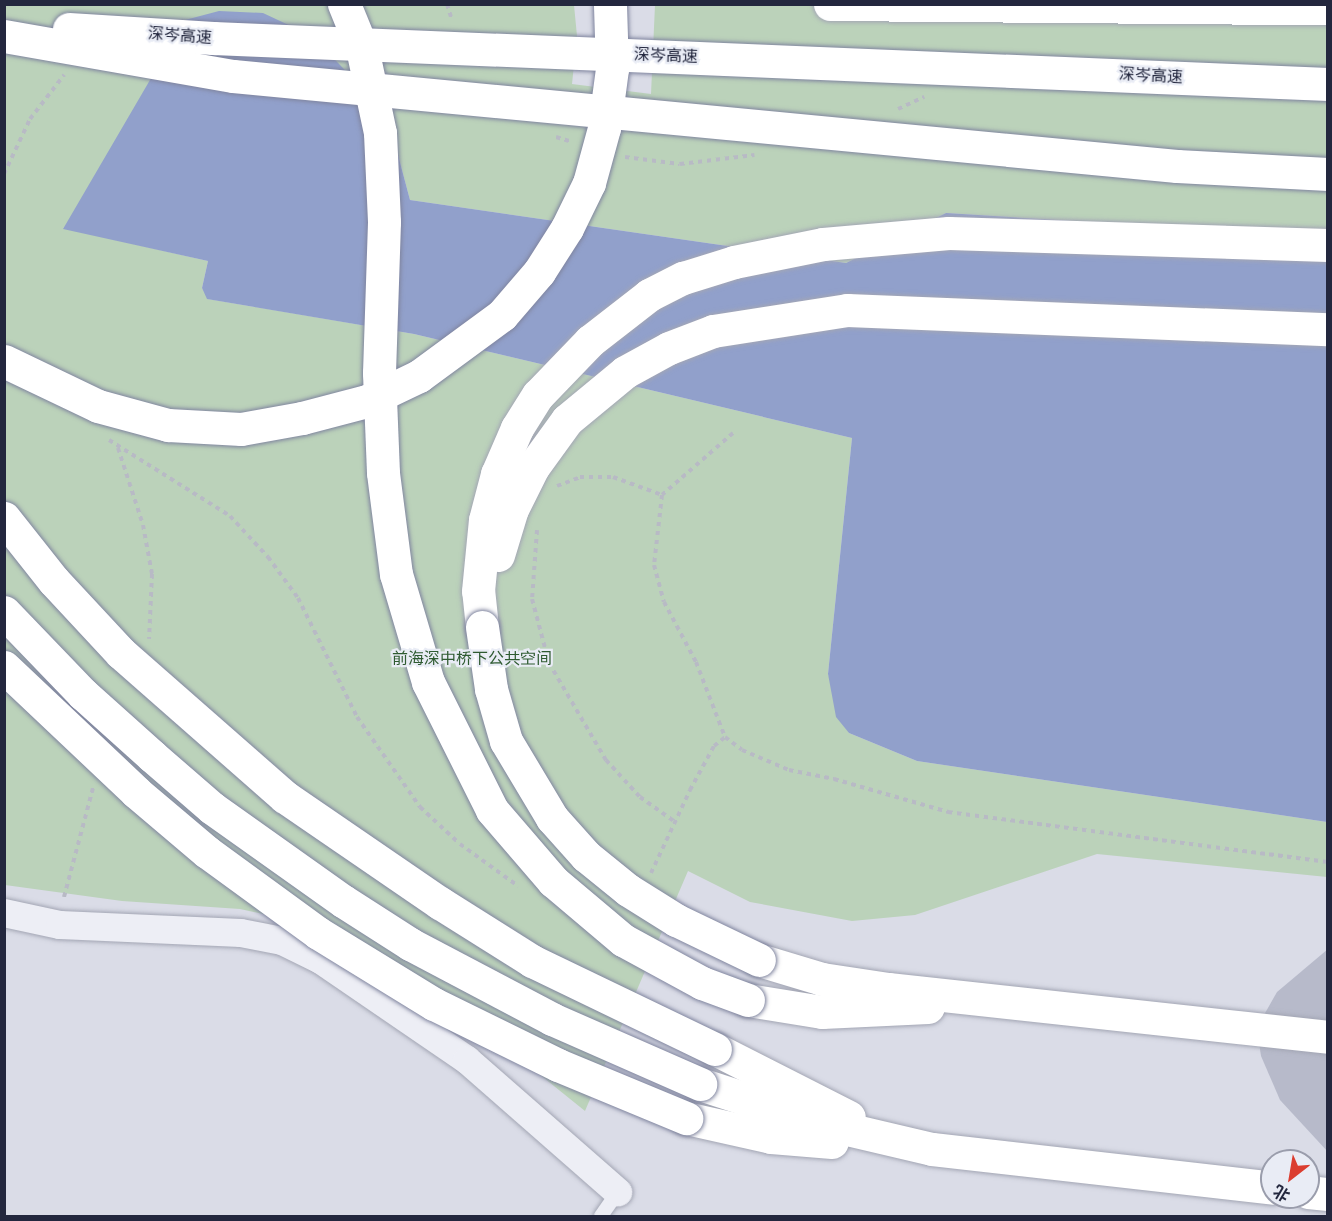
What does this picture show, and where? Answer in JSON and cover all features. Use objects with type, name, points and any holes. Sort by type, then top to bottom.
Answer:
[{"type":"highway","points":[[344,4],[362,48],[380,133],[384,222],[379,373],[383,473],[396,574],[428,682],[452,737],[492,810],[553,881],[587,913],[642,952],[702,983],[748,999],[822,1012],[889,1012],[981,1001]]},
{"type":"highway","points":[[4,361],[98,406],[168,425],[241,429],[302,418],[367,401],[419,376],[502,315],[539,272],[567,228],[589,183],[604,128],[612,69],[610,4]]},
{"type":"highway","points":[[830,4],[1328,8]]},
{"type":"highway","name":"深岑高速","points":[[4,25],[225,39],[1328,84]]},
{"type":"highway","points":[[4,36],[233,76],[1177,166],[1328,174]]},
{"type":"highway","points":[[1328,245],[949,232],[823,244],[734,262],[683,278],[649,295],[590,341],[538,395],[517,428],[497,474],[485,520],[478,591],[491,689],[506,741],[552,818],[586,856],[628,890],[676,921],[759,960],[822,979],[981,1001],[1328,1037]]},
{"type":"highway","points":[[482,627],[512,509],[533,467],[567,420],[625,372],[669,348],[713,331],[847,310],[1328,329]]},
{"type":"highway","points":[[4,518],[54,581],[121,653],[193,720],[285,797],[440,903],[532,961],[881,1132],[932,1149]]},
{"type":"highway","points":[[4,612],[83,694],[186,786],[343,901],[410,944],[541,1014],[700,1084],[817,1122],[932,1149]]},
{"type":"highway","points":[[4,667],[136,792],[207,852],[318,933],[434,1004],[558,1065],[686,1118],[771,1137],[932,1149],[1260,1187]]},
{"type":"street","points":[[4,914],[60,925],[241,933],[282,941],[321,960],[467,1060],[618,1192]]},
{"type":"lane","points":[[601,1216],[618,1192]]},
{"type":"path","points":[[4,174],[30,119],[67,72]]},
{"type":"path","points":[[733,433],[662,495],[654,565],[664,603],[696,662],[725,737],[742,750],[789,770],[834,779],[948,812],[1328,862]]},
{"type":"path","points":[[102,434],[118,448],[189,487],[230,516],[268,557],[298,598],[357,717],[420,807],[460,844],[526,891]]},
{"type":"path","points":[[552,492],[558,484],[580,477],[612,477],[662,495]]},
{"type":"path","points":[[539,520],[532,599],[549,663],[606,760],[640,797],[675,822]]},
{"type":"green space","name":"前海深中桥下公共空间","points":[[5,5],[574,5],[577,36],[572,84],[651,94],[655,5],[1327,5],[1327,237],[946,213],[846,263],[410,200],[397,151],[63,228],[208,261],[202,288],[208,299],[414,334],[852,438],[828,674],[849,733],[917,761],[1327,822],[1327,877],[1097,854],[915,915],[852,921],[750,902],[688,871],[585,1111],[451,1003],[339,931],[240,909],[122,901],[5,885]]},
{"type":"water","points":[[219,11],[263,13],[312,36],[368,94],[397,151],[410,200],[846,263],[946,213],[1327,237],[1327,822],[917,761],[849,733],[836,717],[828,674],[852,438],[414,334],[207,299],[202,288],[208,261],[63,229],[185,20]]},
{"type":"building","points":[[1328,949],[1328,1152],[1280,1100],[1261,1056],[1258,1036],[1260,1022],[1277,992]]}]
